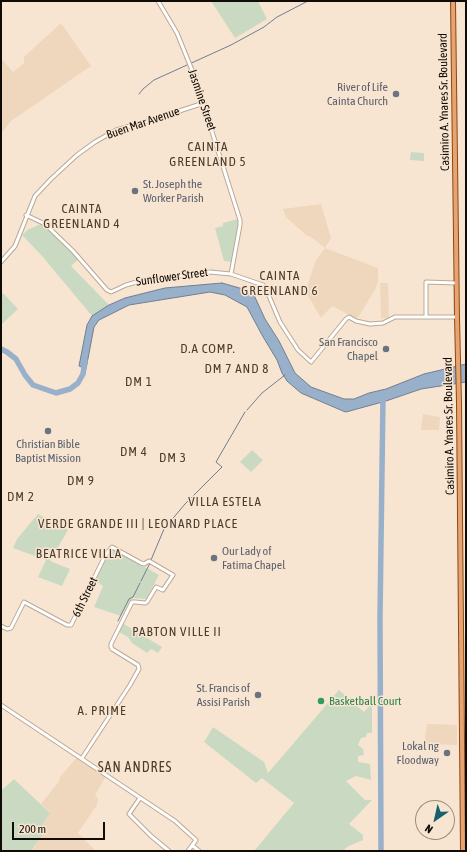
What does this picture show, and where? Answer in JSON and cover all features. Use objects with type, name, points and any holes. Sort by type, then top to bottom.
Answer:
[{"type":"main road","name":"Casimiro A. Ynares Sr. Boulevard","points":[[453,1],[456,317],[459,391],[463,851]]},
{"type":"street","name":"Jasmine Street","points":[[158,1],[177,33],[189,62],[204,103],[240,220],[231,274]]},
{"type":"street","name":"Buen Mar Avenue","points":[[1,262],[16,246],[33,199],[69,161],[94,142],[116,130],[204,103]]},
{"type":"street","name":"Sunflower Street","points":[[26,215],[45,224],[73,250],[110,292],[126,284],[155,278],[210,272],[231,274],[265,287],[280,322],[298,350],[311,362],[349,317],[367,324],[375,324],[383,323],[395,317],[426,316]]},
{"type":"street","points":[[456,283],[426,282],[426,316],[456,317]]},
{"type":"street","name":"6th Street","points":[[1,626],[9,629],[24,602],[70,626],[108,550],[112,546],[141,563],[144,564],[149,561],[173,575],[163,590],[156,587],[147,602],[132,602],[111,644],[112,649],[139,668],[120,701],[82,758]]},
{"type":"street","points":[[1,705],[174,820],[196,840],[188,851]]},
{"type":"street","points":[[140,798],[129,814],[169,851]]},
{"type":"street","points":[[193,846],[199,851]]},
{"type":"shaded area","points":[[61,23],[91,66],[11,121],[1,134],[1,58],[13,72],[24,63],[24,57]]},
{"type":"shaded area","points":[[321,204],[331,238],[325,248],[306,235],[286,217],[283,209]]},
{"type":"shaded area","points":[[325,248],[378,268],[378,282],[375,290],[357,319],[332,306],[321,318],[308,296],[306,290],[315,262]]},
{"type":"shaded area","points":[[380,283],[388,283],[389,318],[381,318]]},
{"type":"shaded area","points":[[423,414],[440,417],[439,430],[421,430]]},
{"type":"shaded area","points":[[427,724],[457,725],[457,745],[424,744]]},
{"type":"shaded area","points":[[77,757],[106,776],[95,795],[98,798],[97,805],[78,833],[96,851],[31,851],[35,847],[41,827],[50,812],[41,804],[59,781],[60,777]]},
{"type":"green space","points":[[211,1],[258,1],[267,19],[235,38]]},
{"type":"green space","points":[[411,152],[424,153],[424,161],[410,160]]},
{"type":"green space","points":[[238,219],[238,228],[232,262],[224,261],[215,228],[223,226],[223,223]]},
{"type":"green space","points":[[43,223],[79,259],[71,266],[109,305],[92,316],[42,256],[22,235],[29,229]]},
{"type":"green space","points":[[3,293],[18,309],[1,325],[1,295]]},
{"type":"green space","points":[[252,450],[263,460],[251,472],[240,462]]},
{"type":"green space","points":[[38,514],[68,530],[50,561],[70,569],[62,586],[38,577],[46,560],[13,548],[17,539]]},
{"type":"green space","points":[[110,549],[113,549],[159,575],[146,599],[133,598],[130,600],[121,616],[94,607],[103,586],[94,580]]},
{"type":"green space","points":[[122,623],[162,647],[158,653],[151,649],[147,653],[132,643],[128,637],[117,631]]},
{"type":"green space","points":[[339,690],[364,712],[372,703],[372,733],[367,733],[366,737],[361,738],[358,745],[363,749],[364,755],[358,756],[358,762],[370,764],[371,780],[356,776],[346,781],[365,800],[372,800],[349,824],[363,835],[363,840],[347,847],[343,851],[254,851],[294,803],[262,778],[256,783],[204,742],[213,727],[264,762],[268,773]]},
{"type":"green space","points":[[14,779],[50,813],[41,827],[46,830],[31,851],[1,851],[1,791]]},
{"type":"water","points":[[222,283],[243,289],[254,295],[265,319],[279,341],[295,373],[311,387],[344,399],[354,399],[369,393],[386,389],[424,374],[466,364],[466,382],[421,389],[386,401],[346,412],[343,411],[301,393],[287,381],[247,307],[225,295],[210,292],[129,305],[99,320],[94,327],[86,369],[79,366],[87,325],[92,316],[109,305],[125,298],[165,288]]},
{"type":"waterway","points":[[139,94],[154,80],[231,45],[264,27],[277,17],[308,1]]},
{"type":"waterway","points":[[1,349],[16,359],[25,375],[33,385],[56,393],[70,389],[78,383],[83,374],[85,361]]},
{"type":"waterway","points":[[247,410],[262,393],[285,375]]},
{"type":"waterway","points":[[381,851],[380,616],[383,397]]},
{"type":"waterway","points":[[151,560],[164,529],[185,504],[222,467],[216,462],[245,412]]},
{"type":"waterway","points":[[141,581],[150,563]]},
{"type":"waterway","points":[[118,621],[129,599],[133,597],[140,583]]},
{"type":"place","name":"River of Life Cainta Church","points":[[396,94]]},
{"type":"place","name":"St. Joseph the Worker Parish","points":[[135,191]]},
{"type":"place","name":"San Francisco Chapel","points":[[386,349]]},
{"type":"place","name":"Christian Bible Baptist Mission","points":[[48,431]]},
{"type":"place","name":"Our Lady of Fatima Chapel","points":[[214,558]]},
{"type":"place","name":"St. Francis of Assisi Parish","points":[[258,695]]},
{"type":"place","name":"Basketball Court","points":[[321,701]]},
{"type":"place","name":"Lokal ng Floodway","points":[[447,753]]},
{"type":"district","name":"CAINTA GREENLAND 5","points":[[208,154]]},
{"type":"district","name":"CAINTA GREENLAND 4","points":[[82,216]]},
{"type":"district","name":"CAINTA GREENLAND 6","points":[[280,284]]},
{"type":"district","name":"D.A COMP.","points":[[208,349]]},
{"type":"district","name":"DM 7 AND 8","points":[[237,369]]},
{"type":"district","name":"DM 1","points":[[139,382]]},
{"type":"district","name":"DM 4","points":[[134,452]]},
{"type":"district","name":"DM 3","points":[[173,458]]},
{"type":"district","name":"DM 9","points":[[81,481]]},
{"type":"district","name":"DM 2","points":[[21,497]]},
{"type":"district","name":"VILLA ESTELA","points":[[225,502]]},
{"type":"district","name":"VERDE GRANDE III | LEONARD PLACE","points":[[138,524]]},
{"type":"district","name":"BEATRICE VILLA","points":[[79,554]]},
{"type":"district","name":"PABTON VILLE II","points":[[177,632]]},
{"type":"district","name":"A. PRIME","points":[[102,711]]},
{"type":"district","name":"SAN ANDRES","points":[[135,768]]}]
